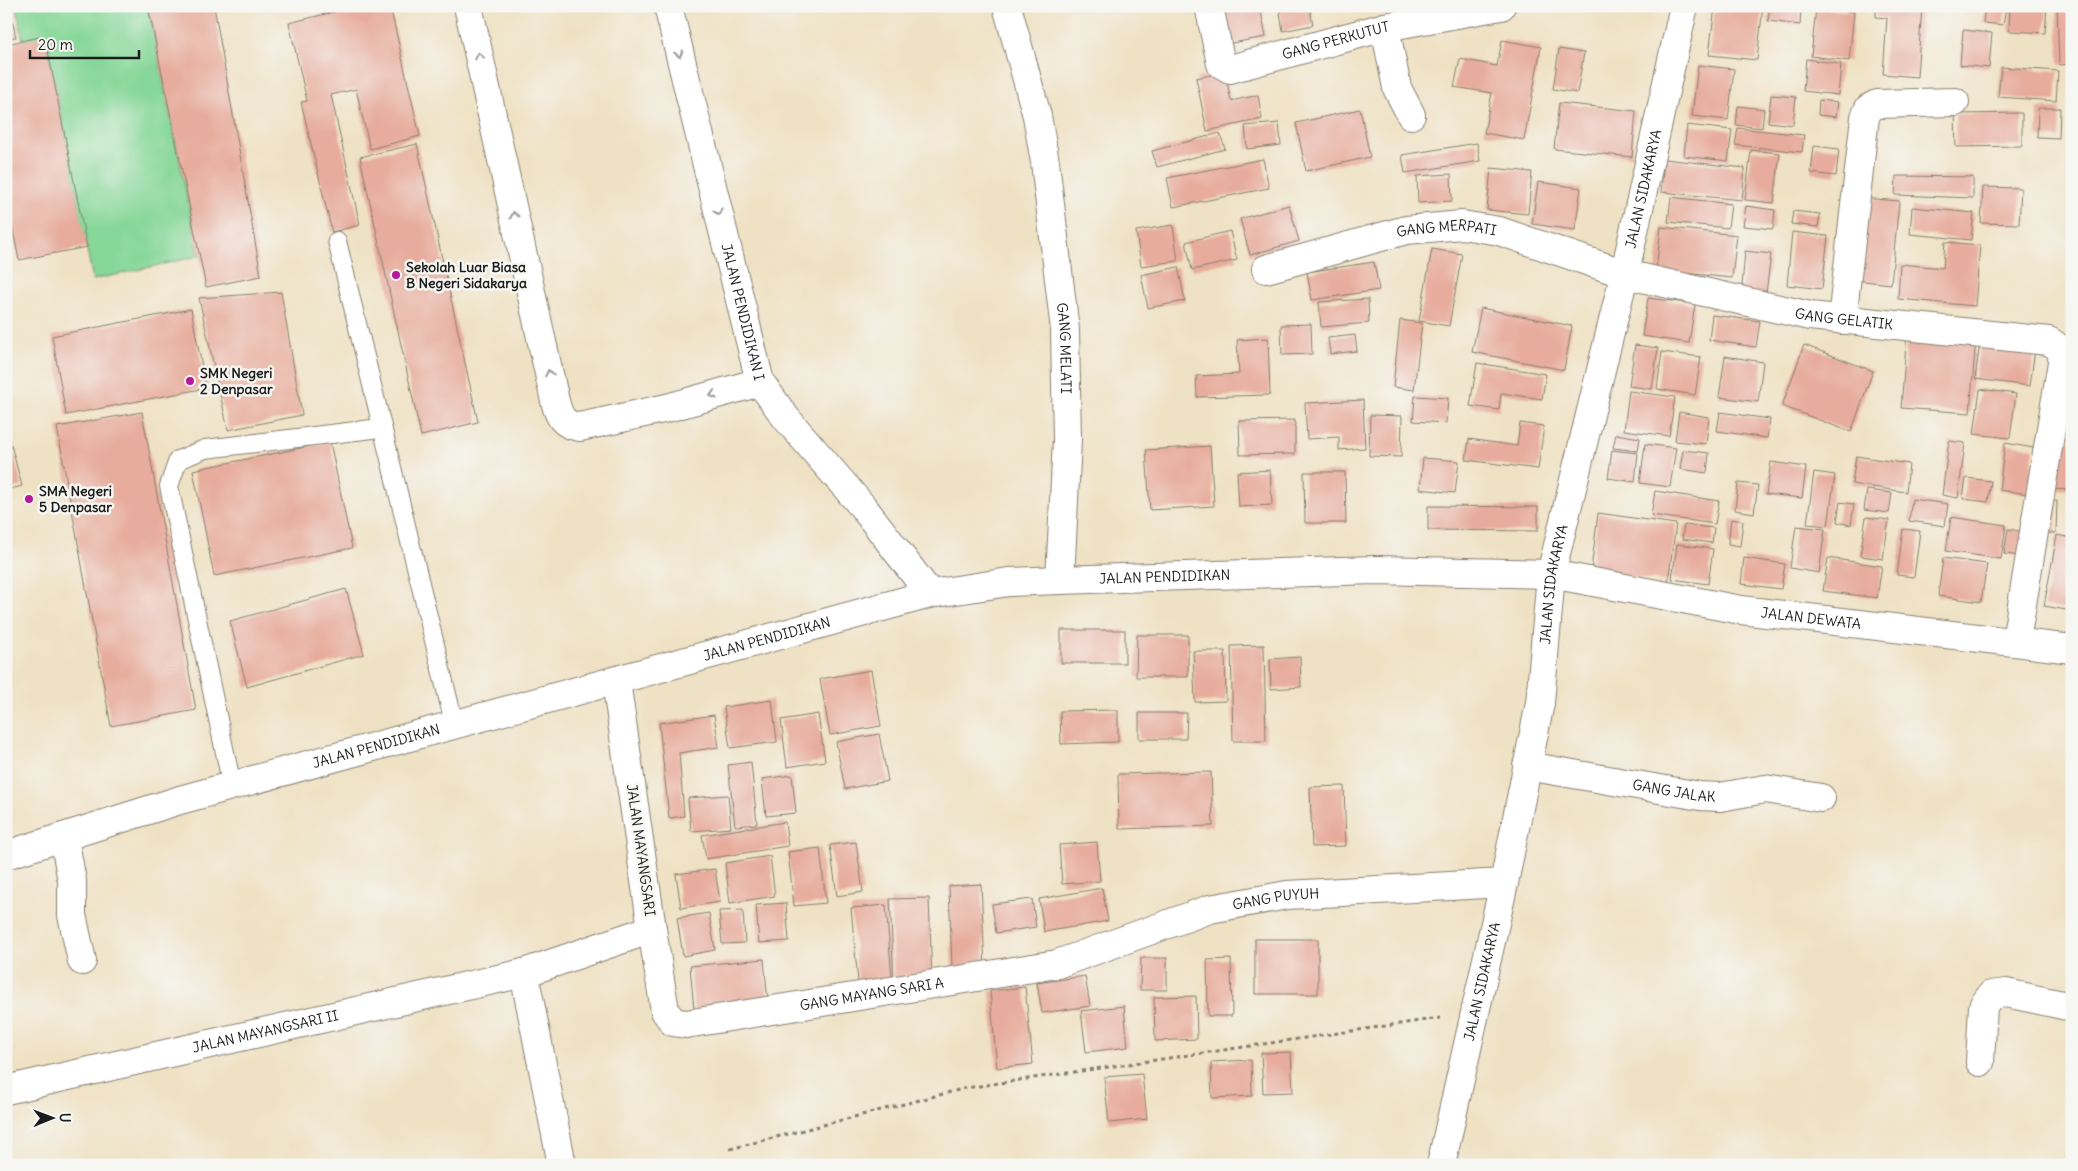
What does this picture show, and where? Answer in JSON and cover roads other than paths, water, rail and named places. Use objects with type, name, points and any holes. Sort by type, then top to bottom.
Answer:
[{"type":"street","points":[[468,6],[555,401],[561,420],[570,426],[580,427],[667,408],[760,382]]},
{"type":"street","name":"JALAN PENDIDIKAN I","points":[[668,6],[760,382],[786,418],[862,507],[930,594]]},
{"type":"street","name":"GANG MELATI","points":[[1007,6],[1037,116],[1045,162],[1065,330],[1066,440],[1060,580]]},
{"type":"street","name":"GANG PERKUTUT","points":[[1209,6],[1221,64],[1230,69],[1385,27],[1501,6]]},
{"type":"street","name":"JALAN SIDAKARYA","points":[[1441,1165],[1504,882],[1540,703],[1551,574],[1625,274],[1684,6]]},
{"type":"street","points":[[1385,27],[1396,88],[1412,115]]},
{"type":"street","points":[[1842,320],[1859,160],[1869,108],[1877,104],[1955,102]]},
{"type":"street","name":"GANG MERPATI","points":[[1266,269],[1406,230],[1462,225],[1499,230],[1625,274]]},
{"type":"street","name":"GANG GELATIK","points":[[1625,274],[1810,316],[2049,341],[2058,346],[2062,354],[2016,641]]},
{"type":"street","name":"JALAN PENDIDIKAN","points":[[6,855],[232,786],[454,723],[616,681],[930,594],[1009,582],[1060,580],[1375,570],[1551,574]]},
{"type":"street","name":"JALAN DEWATA","points":[[1551,574],[1741,610],[2072,649]]},
{"type":"street","name":"JALAN MAYANGSARI","points":[[524,973],[652,929],[616,681]]},
{"type":"street","name":"GANG JALAK","points":[[1527,766],[1700,796],[1720,797],[1765,789],[1821,798]]},
{"type":"street","points":[[64,837],[72,880],[72,915],[82,961]]},
{"type":"street","name":"GANG PUYUH","points":[[1057,964],[1210,909],[1258,900],[1287,895],[1504,882]]},
{"type":"street","name":"GANG MAYANG SARI A","points":[[652,929],[665,1011],[673,1022],[686,1024],[1057,964]]},
{"type":"street","points":[[524,973],[562,1165]]},
{"type":"street","name":"JALAN MAYANGSARI II","points":[[6,1090],[524,973]]},
{"type":"street","points":[[1980,1062],[1983,1006],[1991,995],[2006,993],[2072,1007]]},
{"type":"lane","points":[[336,241],[454,723]]},
{"type":"lane","points":[[232,786],[169,486],[178,460],[205,449],[381,428]]},
{"type":"place","name":"Sekolah Luar Biasa B Negeri Sidakarya","points":[[396,275]]},
{"type":"place","name":"SMK Negeri 2 Denpasar","points":[[190,381]]},
{"type":"place","name":"SMA Negeri 5 Denpasar","points":[[29,499]]}]
